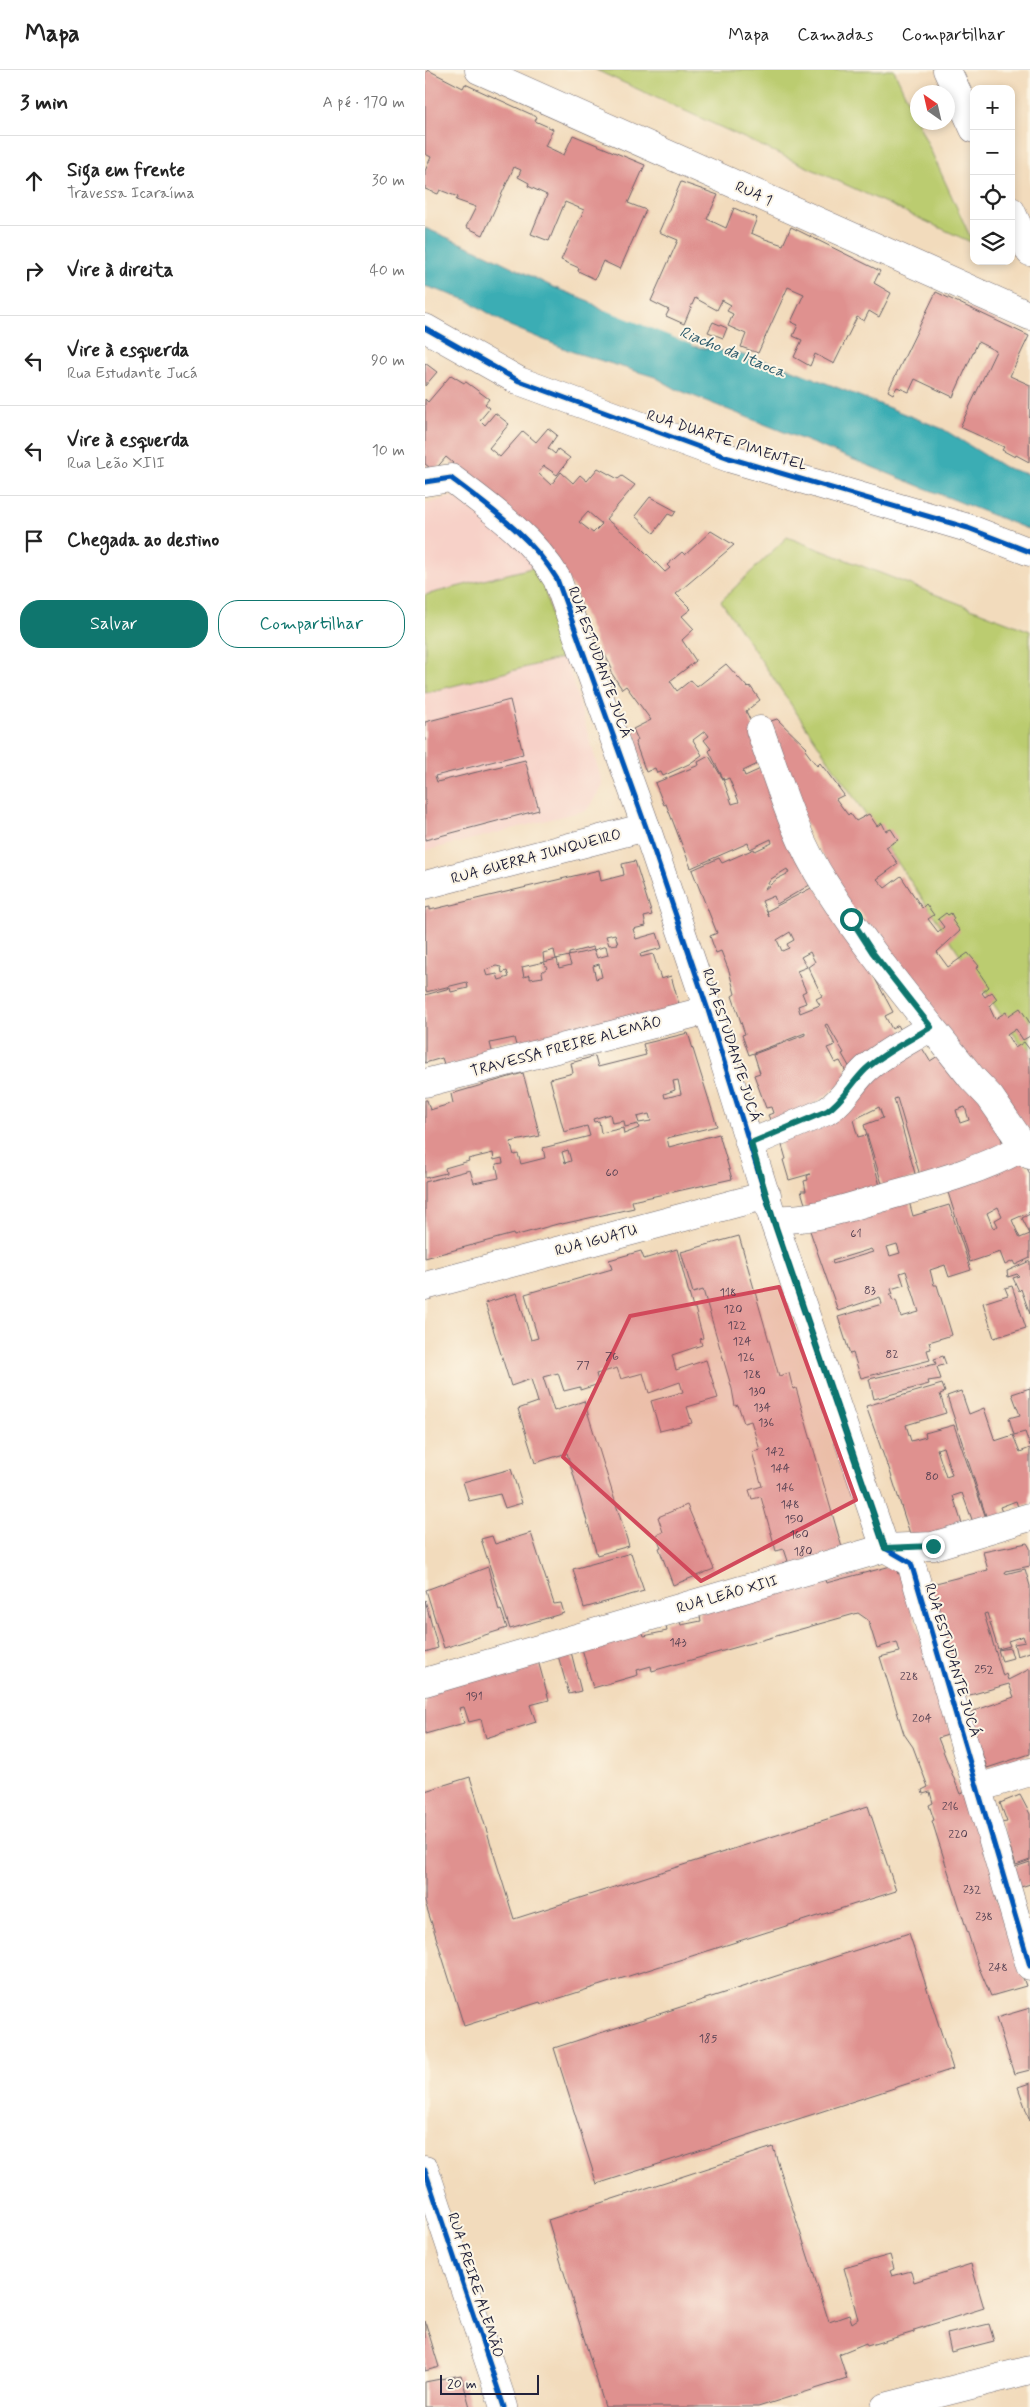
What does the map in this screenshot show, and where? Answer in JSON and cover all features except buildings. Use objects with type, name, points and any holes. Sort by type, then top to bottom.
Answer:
[{"type":"street","name":"RUA 1","points":[[479,70],[1030,316]]},
{"type":"street","points":[[947,70],[970,120]]},
{"type":"street","points":[[1015,220],[1030,252]]},
{"type":"street","name":"RUA DUARTE PIMENTEL","points":[[425,328],[519,380],[729,458],[967,528],[1030,552]]},
{"type":"street","name":"RUA ESTUDANTE JUCÁ","points":[[425,482],[451,478],[527,540],[545,560],[557,580],[646,827],[708,1010],[770,1207],[885,1548],[911,1563],[1030,1966]]},
{"type":"street","points":[[760,730],[797,832],[825,884],[873,953],[972,1078],[990,1097],[1028,1150]]},
{"type":"street","name":"RUA GUERRA JUNQUEIRO","points":[[425,884],[646,827]]},
{"type":"street","name":"TRAVESSA FREIRE ALEMÃO","points":[[425,1083],[708,1010]]},
{"type":"street","points":[[751,1143],[836,1106],[851,1084],[867,1068],[931,1027]]},
{"type":"street","name":"RUA IGUATU","points":[[425,1286],[770,1207],[793,1220],[820,1216],[930,1184],[1028,1150]]},
{"type":"street","name":"RUA LEÃO XIII","points":[[425,1682],[885,1548],[933,1546],[1030,1517]]},
{"type":"street","points":[[978,1788],[1030,1772]]},
{"type":"street","name":"RUA FREIRE ALEMÃO","points":[[425,2170],[504,2407]]},
{"type":"street","points":[[885,2407],[1030,2370]]},
{"type":"highlighted area","points":[[779,1287],[856,1500],[701,1581],[563,1457],[630,1316]]},
{"type":"shaded area","points":[[455,496],[538,562],[603,785],[587,810],[425,851],[425,504]]},
{"type":"green space","points":[[596,70],[894,70],[910,105],[910,130],[921,130],[970,236],[970,242]]},
{"type":"green space","points":[[787,537],[1030,631],[1030,1058],[721,601]]},
{"type":"green space","points":[[539,566],[562,658],[425,693],[425,595]]},
{"type":"water","points":[[425,228],[486,254],[553,287],[589,301],[636,333],[661,341],[740,354],[780,365],[943,429],[1004,467],[1030,475],[1030,530],[676,389],[655,377],[573,352],[510,326],[467,300],[425,286]]},
{"type":"waterway","name":"Riacho da Itaoca","points":[[607,316],[689,349]]},
{"type":"cycle path","points":[[425,328],[519,381],[729,458],[968,528],[1030,552]]},
{"type":"cycle path","points":[[425,482],[451,478],[523,536],[557,579],[646,827],[708,1010],[773,1219],[885,1548],[911,1563],[1030,1966]]},
{"type":"cycle path","points":[[425,2170],[504,2407]]},
{"type":"route","points":[[851,919],[873,953],[931,1027],[867,1068],[851,1084],[836,1106],[751,1143],[773,1219],[885,1548],[933,1546]]}]
